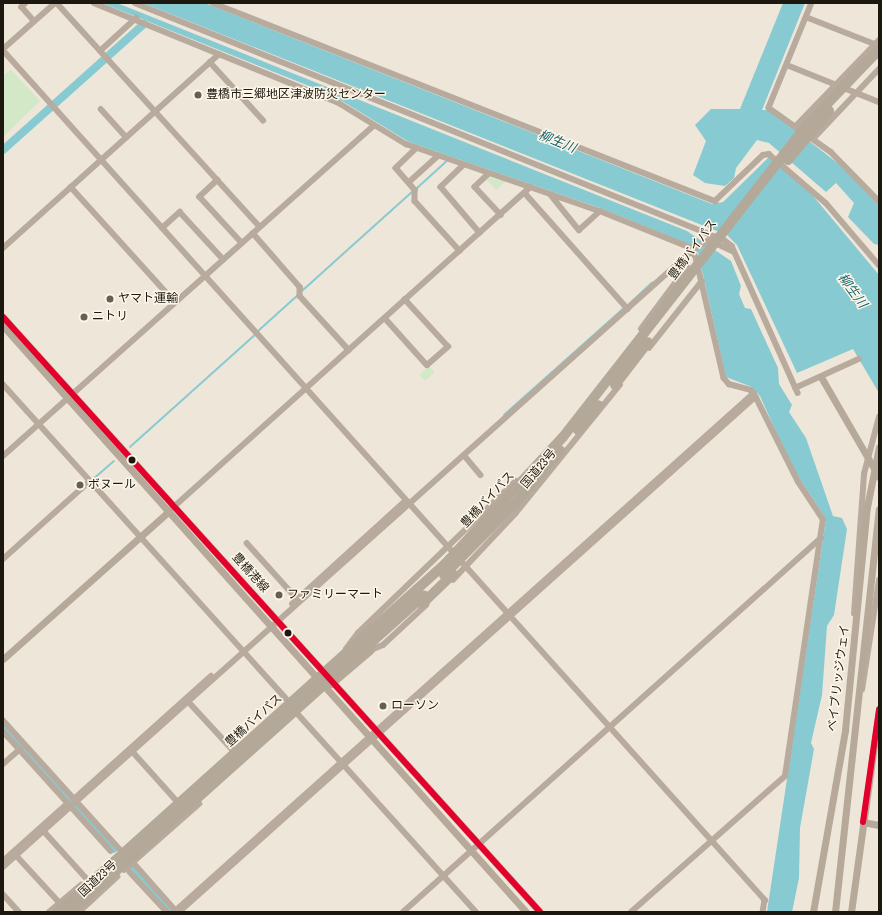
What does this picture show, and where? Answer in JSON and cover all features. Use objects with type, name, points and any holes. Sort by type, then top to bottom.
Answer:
[{"type":"highway","name":"豊橋バイパス","points":[[68,908],[410,598],[500,506],[597,397],[806,126],[878,45]]},
{"type":"highway","name":"豊橋バイパス","points":[[68,908],[401,616],[518,500],[610,390],[808,134],[879,59]]},
{"type":"highway","points":[[371,650],[407,618],[478,550],[518,500]]},
{"type":"highway","points":[[346,649],[396,605],[500,506]]},
{"type":"street","points":[[26,3],[22,7],[34,21]]},
{"type":"street","points":[[260,227],[56,3],[3,49],[52,106],[306,388],[508,616],[765,900],[763,912]]},
{"type":"street","points":[[94,3],[136,18],[221,55],[339,103],[374,125],[417,148],[448,160],[600,211],[692,249]]},
{"type":"street","points":[[135,3],[690,225],[724,240],[733,251],[797,390],[859,359]]},
{"type":"street","points":[[212,3],[715,201],[736,183],[763,155],[769,154],[816,193],[879,265]]},
{"type":"street","points":[[812,3],[769,108],[796,126],[852,170],[879,201]]},
{"type":"street","points":[[796,126],[834,84],[878,45],[806,17]]},
{"type":"street","points":[[100,51],[136,18]]},
{"type":"street","points":[[3,248],[126,137],[221,55]]},
{"type":"street","points":[[211,64],[263,120]]},
{"type":"street","points":[[787,65],[879,102]]},
{"type":"street","points":[[813,139],[855,92],[879,68]]},
{"type":"street","points":[[101,109],[126,137]]},
{"type":"street","points":[[3,456],[204,275],[374,125]]},
{"type":"street","points":[[417,148],[396,168],[415,190],[415,201],[460,251]]},
{"type":"street","points":[[409,182],[438,156]]},
{"type":"street","points":[[464,165],[441,187],[480,233]]},
{"type":"street","points":[[489,174],[475,187],[501,215]]},
{"type":"street","points":[[218,180],[200,196],[242,243]]},
{"type":"street","points":[[71,187],[174,302]]},
{"type":"street","points":[[3,659],[501,215],[530,187]]},
{"type":"street","points":[[525,193],[626,307]]},
{"type":"street","points":[[551,195],[579,230],[600,211]]},
{"type":"street","points":[[162,228],[180,212],[223,259]]},
{"type":"street","points":[[252,233],[300,288],[300,296],[349,350]]},
{"type":"street","points":[[3,861],[112,768],[407,502],[464,455],[626,307],[681,262],[692,249],[706,240],[733,251]]},
{"type":"street","points":[[631,912],[785,776],[823,520],[798,482],[755,395],[729,384],[724,378],[702,281],[692,249]]},
{"type":"street","points":[[681,262],[702,281]]},
{"type":"street","points":[[49,912],[68,908],[87,879],[232,750],[260,727],[346,649],[358,633],[448,548],[537,459],[616,364],[687,267]]},
{"type":"street","name":"国道23号","points":[[371,650],[383,645],[466,568],[551,470],[702,281]]},
{"type":"street","points":[[385,318],[427,365],[448,348],[405,300]]},
{"type":"street","name":"豊橋港線","points":[[3,317],[540,912]]},
{"type":"street","name":"豊橋港線","points":[[3,326],[167,513],[327,688],[526,912]]},
{"type":"street","points":[[616,364],[629,374]]},
{"type":"street","points":[[821,377],[879,477]]},
{"type":"street","points":[[3,384],[288,702]]},
{"type":"street","points":[[130,872],[140,876],[177,912],[755,395]]},
{"type":"street","points":[[861,530],[868,454],[879,416]]},
{"type":"street","name":"ベイブリッジウェイ","points":[[812,912],[844,730],[853,657],[861,530],[879,447]]},
{"type":"street","points":[[464,455],[481,475]]},
{"type":"street","points":[[537,459],[551,470]]},
{"type":"street","points":[[3,559],[90,481]]},
{"type":"street","name":"ベイブリッジウェイ","points":[[835,912],[861,693],[879,509]]},
{"type":"street","points":[[403,912],[821,538]]},
{"type":"street","points":[[246,544],[298,600]]},
{"type":"street","points":[[861,693],[879,580]]},
{"type":"street","points":[[327,688],[371,650]]},
{"type":"street","name":"国道23号","points":[[68,908],[133,863],[327,688]]},
{"type":"street","points":[[186,701],[232,750]]},
{"type":"street","points":[[851,912],[879,709]]},
{"type":"street","points":[[298,714],[476,912]]},
{"type":"street","points":[[3,720],[111,851]]},
{"type":"street","points":[[260,727],[271,738]]},
{"type":"street","points":[[3,730],[72,803],[111,839],[133,863],[140,876],[167,912]]},
{"type":"street","points":[[3,764],[20,749]]},
{"type":"street","points":[[131,751],[176,800]]},
{"type":"street","points":[[863,822],[879,825]]},
{"type":"street","points":[[42,829],[87,879]]},
{"type":"street","points":[[3,867],[42,829]]},
{"type":"street","points":[[106,844],[111,839]]},
{"type":"street","points":[[16,855],[68,908]]},
{"type":"street","points":[[3,894],[19,912]]},
{"type":"green space","points":[[11,70],[40,101],[3,137],[3,75]]},
{"type":"green space","points":[[489,177],[506,181],[496,190],[486,179]]},
{"type":"green space","points":[[429,366],[435,372],[425,381],[420,375]]},
{"type":"water","points":[[102,3],[117,3],[687,231],[731,261],[741,286],[739,294],[745,308],[751,309],[778,368],[779,384],[792,405],[789,412],[806,438],[833,516],[842,518],[847,529],[834,615],[827,626],[822,695],[811,743],[814,749],[800,828],[799,878],[792,912],[767,912],[826,519],[792,467],[760,396],[752,387],[726,377],[698,253],[691,245],[600,208],[409,142],[334,96]]},
{"type":"water","name":"柳生川","points":[[143,3],[205,3],[712,204],[723,202],[769,157],[809,191],[879,275],[879,393],[853,349],[797,373],[737,245],[727,235]]},
{"type":"water","points":[[783,3],[805,3],[762,110],[769,110],[853,175],[879,206],[879,245],[874,244],[848,217],[854,203],[836,183],[826,192],[769,143],[757,140],[736,168],[734,178],[725,186],[705,183],[693,175],[706,141],[695,125],[711,109],[740,109]]},
{"type":"waterway","points":[[3,150],[144,24]]},
{"type":"waterway","points":[[416,189],[448,160]]},
{"type":"waterway","points":[[302,291],[413,191]]},
{"type":"waterway","points":[[627,306],[652,283]]},
{"type":"waterway","points":[[257,332],[299,294]]},
{"type":"waterway","points":[[504,415],[624,308]]},
{"type":"waterway","points":[[130,447],[255,335]]},
{"type":"waterway","points":[[91,481],[114,461]]},
{"type":"waterway","points":[[3,725],[114,849]]},
{"type":"waterway","points":[[132,869],[171,912]]},
{"type":"transit line","points":[[3,317],[540,912]]},
{"type":"transit line","points":[[863,822],[879,709]]},
{"type":"place","name":"豊橋市三郷地区津波防災センター","points":[[198,95]]},
{"type":"place","name":"ヤマト運輸","points":[[110,299]]},
{"type":"place","name":"ニトリ","points":[[84,317]]},
{"type":"place","name":"ボヌール","points":[[80,485]]},
{"type":"place","name":"ファミリーマート","points":[[279,595]]},
{"type":"place","name":"ローソン","points":[[383,706]]}]
